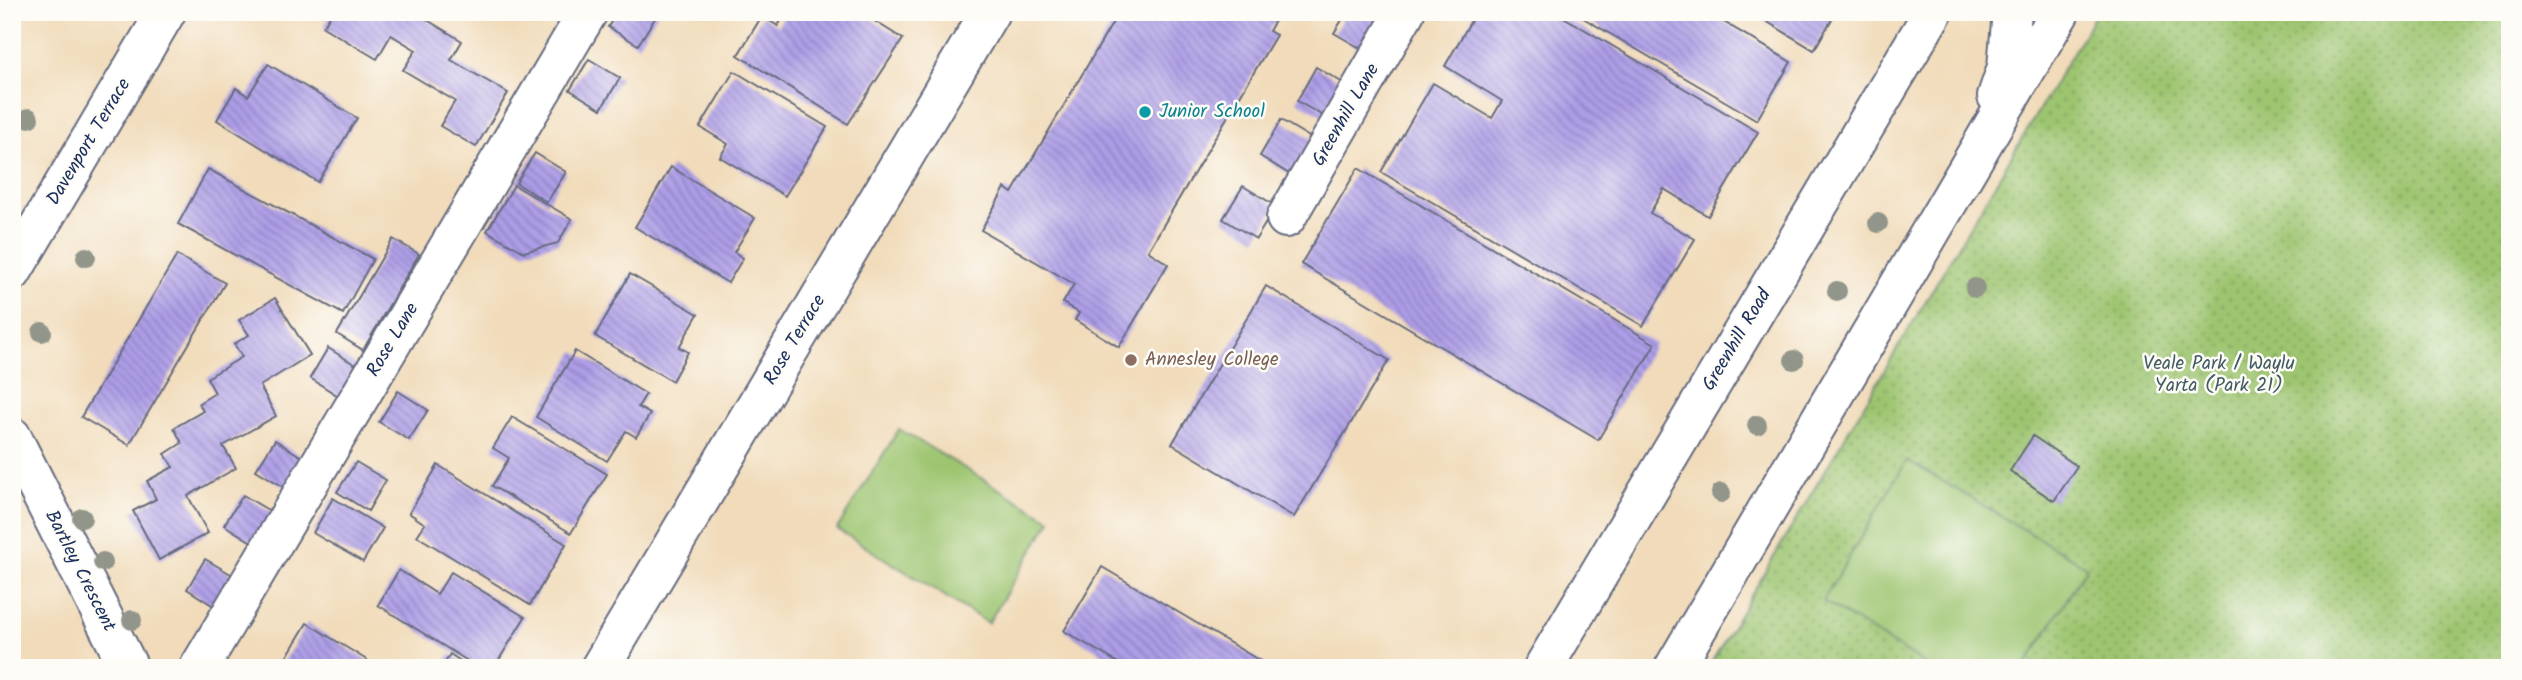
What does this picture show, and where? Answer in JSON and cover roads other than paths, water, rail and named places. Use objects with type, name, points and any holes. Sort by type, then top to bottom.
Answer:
[{"type":"main road","name":"Davenport Terrace","points":[[12,272],[166,12]]},
{"type":"main road","name":"Rose Lane","points":[[199,668],[588,12]]},
{"type":"main road","name":"Rose Terrace","points":[[600,668],[990,12]]},
{"type":"main road","name":"Greenhill Lane","points":[[1286,218],[1405,12]]},
{"type":"main road","name":"Greenhill Road","points":[[1543,668],[1933,12]]},
{"type":"main road","points":[[1978,151],[2007,67],[2012,12]]},
{"type":"main road","points":[[1674,668],[2060,12]]},
{"type":"main road","name":"Bartley Crescent","points":[[12,437],[129,668]]},
{"type":"place","name":"Junior School","points":[[1145,112]]},
{"type":"place","name":"Annesley College","points":[[1131,360]]},
{"type":"park label","name":"Veale Park / Waylu Yarta (Park 21)","points":[[2219,375]]}]
